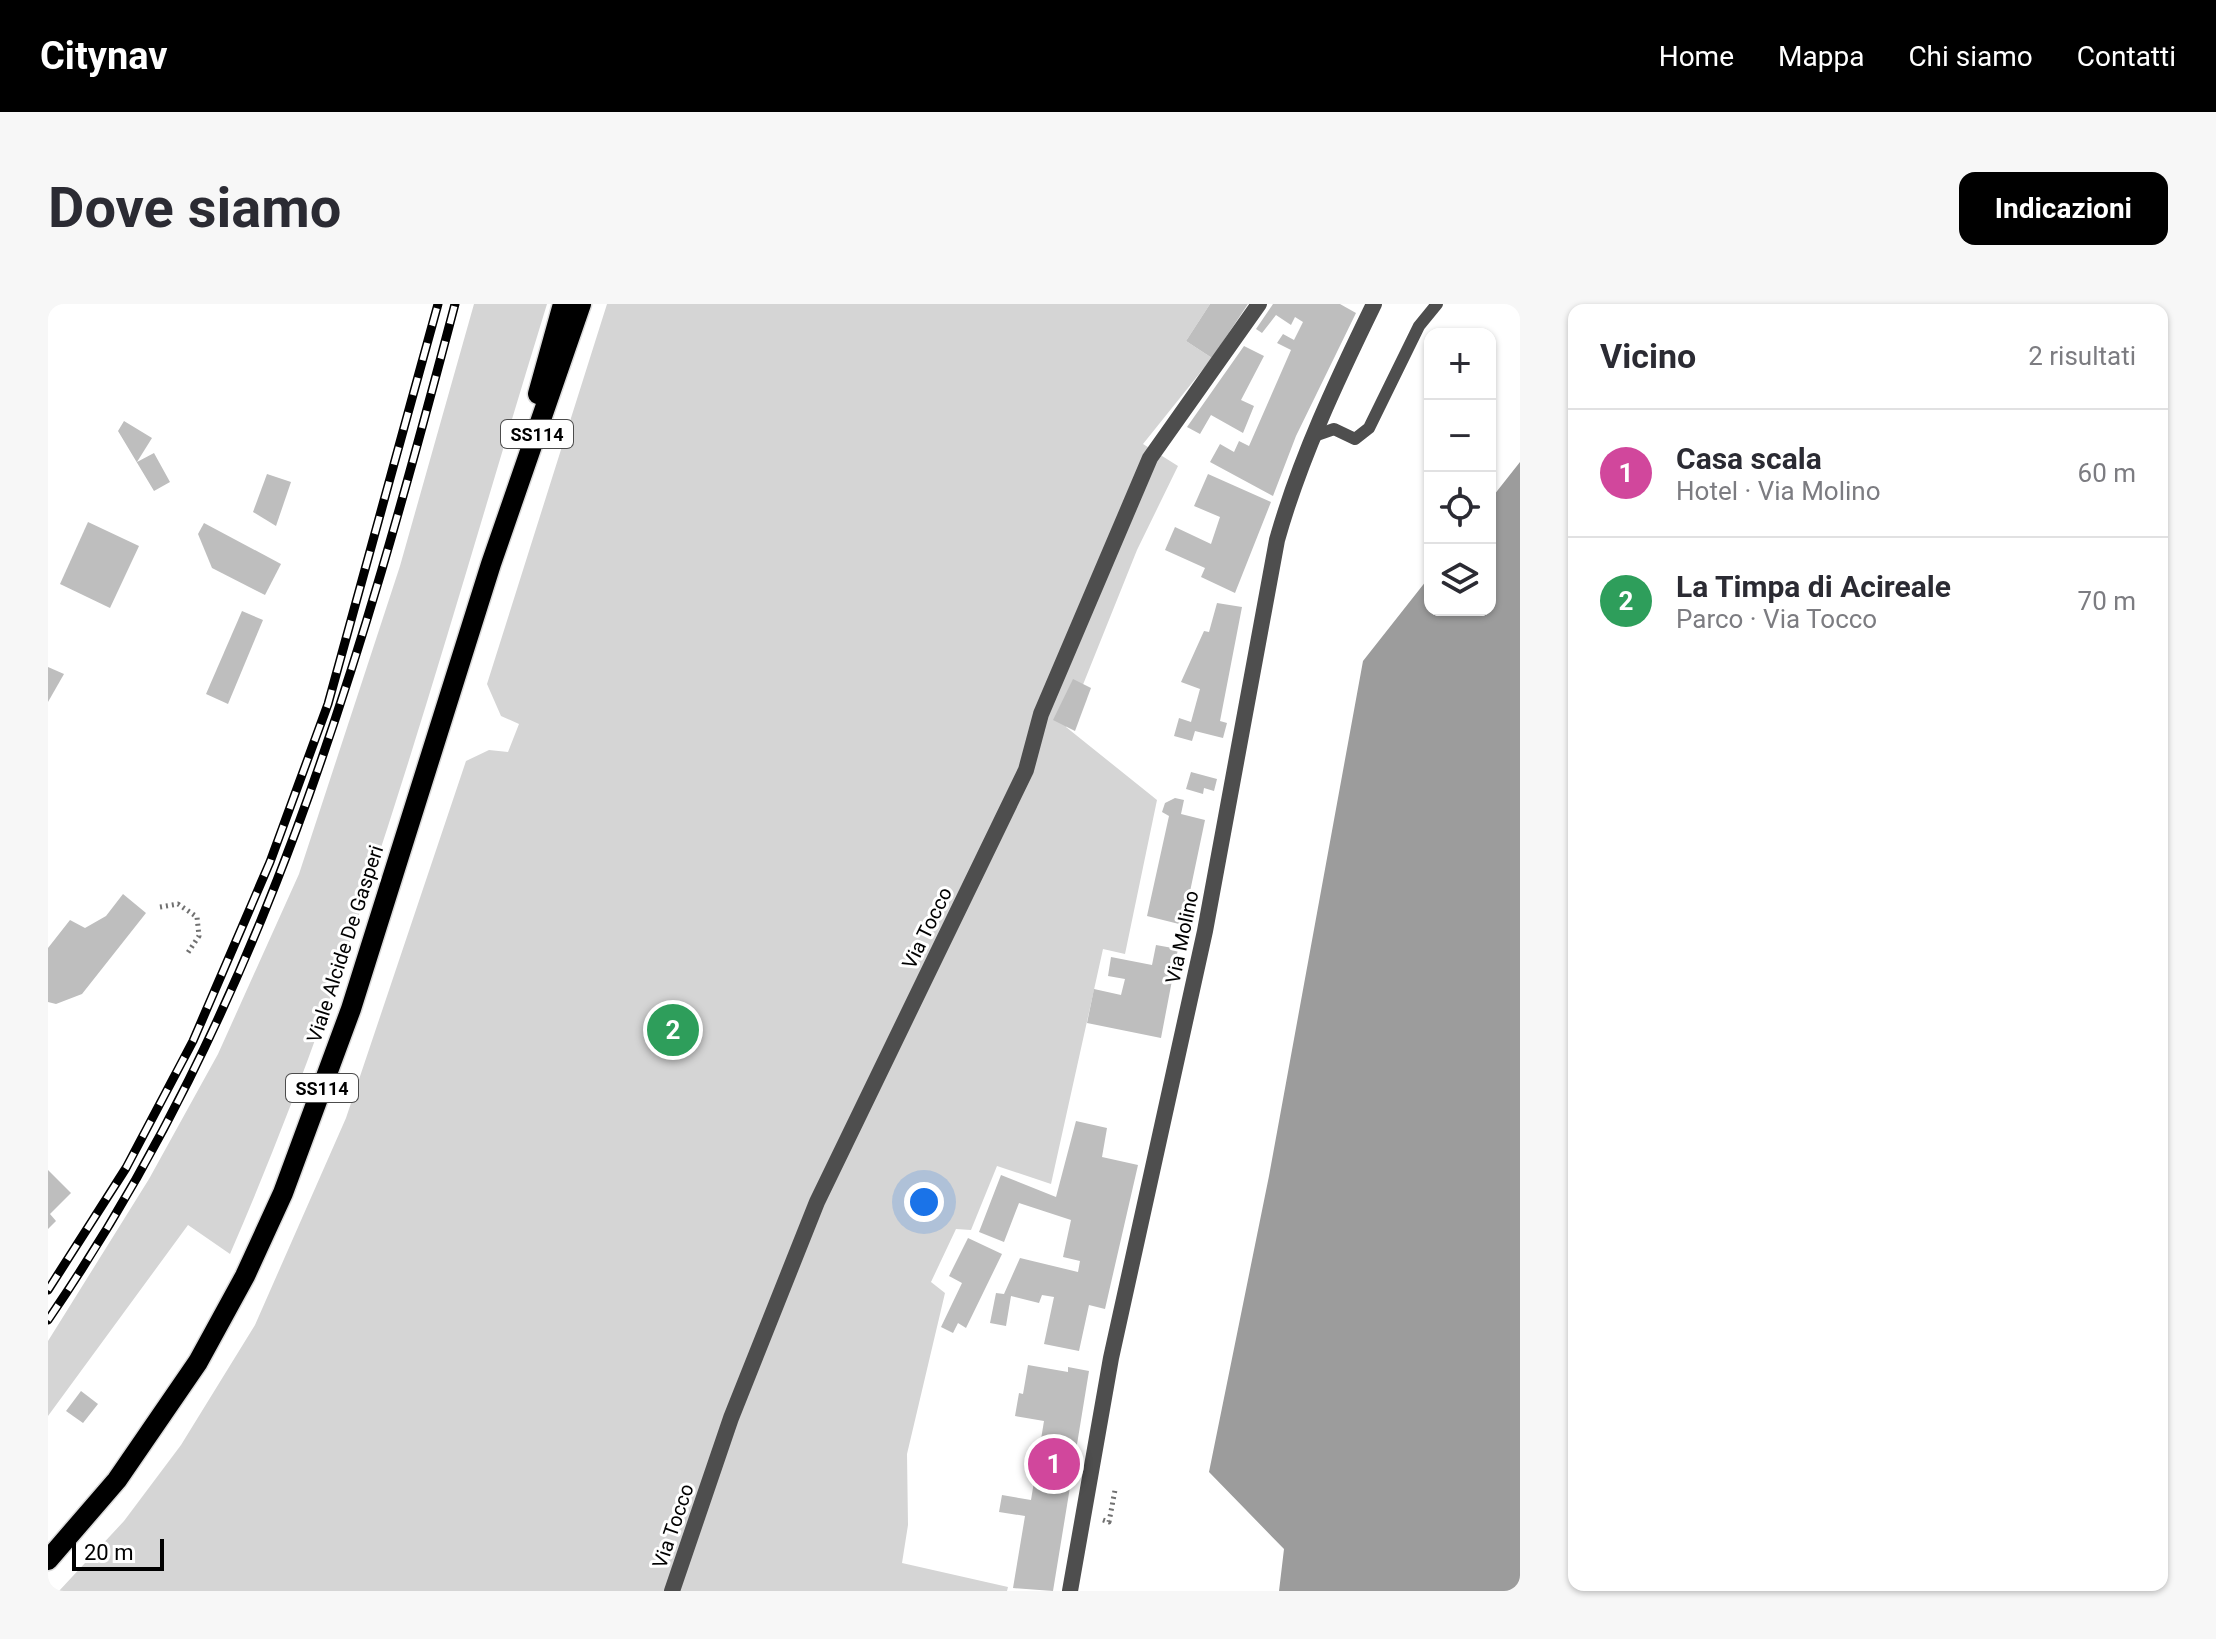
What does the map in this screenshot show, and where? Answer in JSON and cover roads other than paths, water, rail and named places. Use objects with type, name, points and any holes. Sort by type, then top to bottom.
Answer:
[{"type":"main road","name":"Viale Alcide De Gasperi","points":[[491,564],[563,304]]},
{"type":"main road","name":"Viale Alcide De Gasperi","points":[[48,1560],[117,1480],[198,1362],[245,1276],[283,1193],[351,1009],[491,564],[581,304]]},
{"type":"street","name":"Via Tocco","points":[[672,1591],[731,1418],[817,1202],[1026,770],[1041,714],[1150,458],[1259,304]]},
{"type":"street","name":"Via Molino","points":[[1070,1591],[1111,1358],[1205,931],[1277,540],[1288,501],[1314,436],[1374,304]]},
{"type":"lane","points":[[1314,436],[1334,429],[1355,439],[1369,428],[1419,326],[1437,304]]},
{"type":"railway","points":[[48,1290],[126,1168],[193,1041],[270,862],[328,704],[438,304]]},
{"type":"railway","points":[[48,1320],[123,1202],[189,1080],[246,957],[296,830],[341,702],[419,439],[455,304]]},
{"type":"place","name":"La Timpa di Acireale","points":[[673,1030]]},
{"type":"place","name":"Casa scala","points":[[1054,1464]]}]
